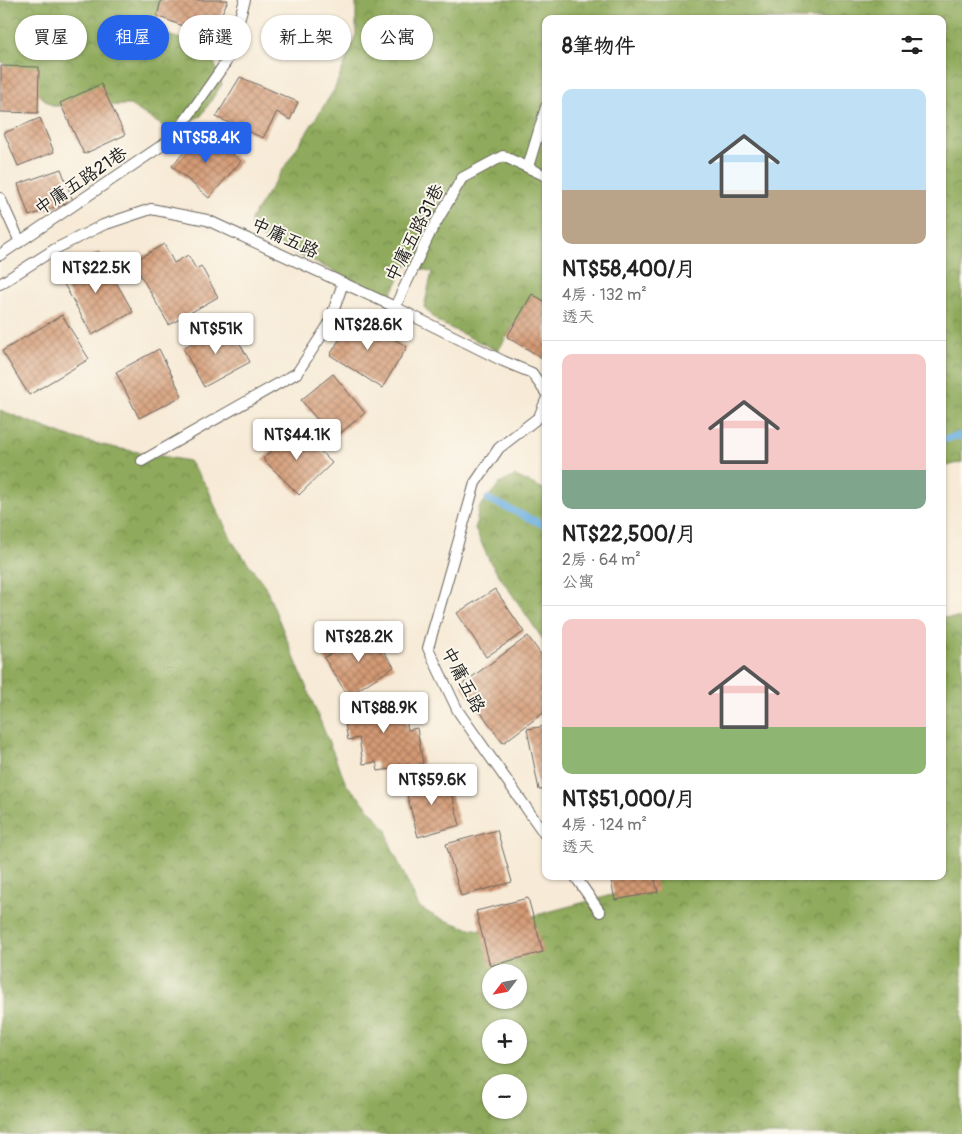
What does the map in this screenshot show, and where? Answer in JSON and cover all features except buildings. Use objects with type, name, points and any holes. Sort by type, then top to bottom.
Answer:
[{"type":"lane","name":"中庸五路21巷","points":[[0,255],[173,138],[226,62],[245,0]]},
{"type":"lane","points":[[528,167],[542,120]]},
{"type":"lane","name":"中庸五路31巷","points":[[395,307],[430,233],[462,178],[503,156],[542,174]]},
{"type":"lane","points":[[0,198],[20,242]]},
{"type":"lane","name":"中庸五路","points":[[0,284],[55,249],[103,225],[151,209],[208,220],[395,307],[503,361],[532,373],[542,387]]},
{"type":"lane","points":[[142,460],[296,373],[328,324],[343,283]]},
{"type":"lane","name":"中庸五路","points":[[542,410],[539,417],[499,448],[475,483],[428,648],[458,711],[542,830]]},
{"type":"lane","points":[[578,880],[600,912]]},
{"type":"green space","points":[[0,0],[161,0],[157,15],[97,15],[97,60],[169,60],[169,35],[179,38],[179,60],[213,60],[222,84],[201,116],[169,130],[130,105],[52,106],[0,60]]},
{"type":"green space","points":[[356,0],[962,0],[962,462],[946,466],[946,15],[542,15],[542,300],[532,294],[498,351],[438,322],[424,307],[432,272],[406,264],[390,297],[262,238],[251,227],[251,219],[334,90],[346,60],[351,60],[351,48],[356,35]]},
{"type":"green space","points":[[0,410],[69,437],[116,448],[189,461],[208,488],[234,544],[265,586],[346,784],[387,830],[390,844],[419,907],[436,917],[465,927],[480,930],[619,893],[640,880],[946,880],[946,618],[962,618],[962,1134],[0,1134]]},
{"type":"green space","points":[[515,476],[542,488],[542,638],[490,562],[475,529],[479,508],[499,484]]},
{"type":"waterway","points":[[946,439],[957,436],[962,437]]},
{"type":"waterway","points":[[488,499],[542,524]]}]
